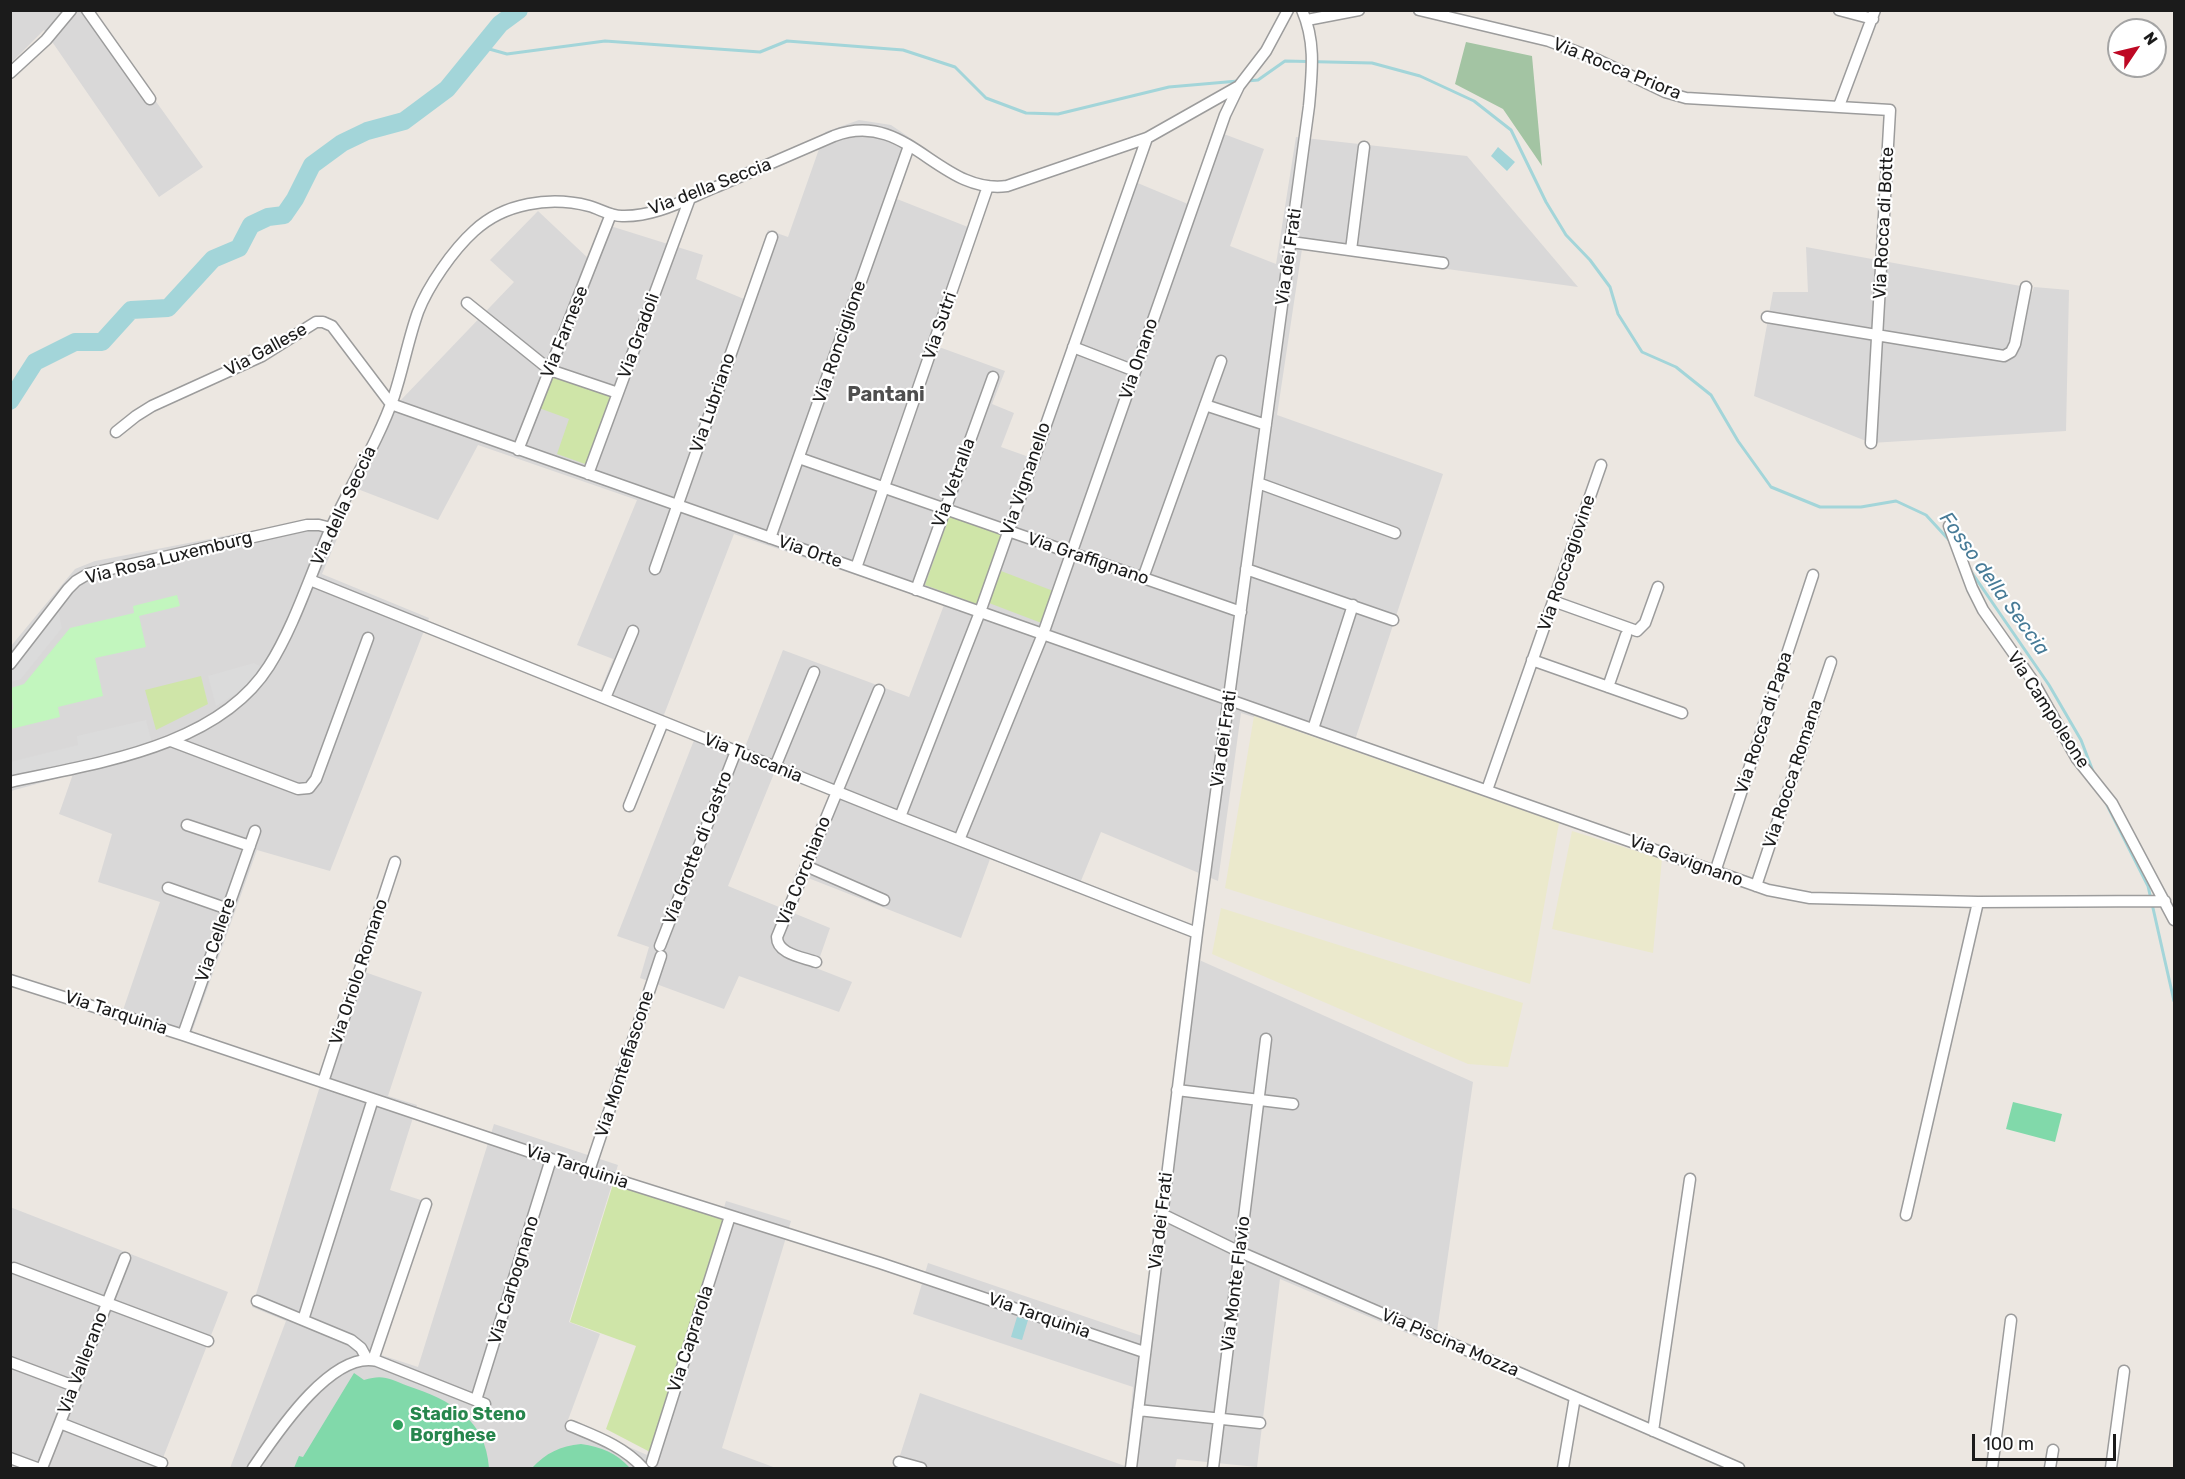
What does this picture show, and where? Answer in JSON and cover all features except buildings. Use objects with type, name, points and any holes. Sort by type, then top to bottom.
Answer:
[{"type":"street","points":[[10,73],[46,40],[71,10]]},
{"type":"street","points":[[87,10],[150,99]]},
{"type":"street","name":"Via della Seccia","points":[[10,782],[127,756],[171,741],[224,712],[255,686],[273,661],[331,528],[391,404],[421,307],[452,256],[474,230],[489,219],[504,212],[542,202],[578,204],[625,216],[654,212],[850,131],[863,129],[875,131],[909,146],[958,176],[988,186],[1013,184],[1147,138],[1239,86],[1268,47],[1288,10]]},
{"type":"street","points":[[1304,15],[1359,10]]},
{"type":"street","name":"Via Rocca Priora","points":[[1419,10],[1471,16],[1557,43],[1678,96],[1699,100],[1890,110]]},
{"type":"street","points":[[1839,10],[1874,15],[1839,106]]},
{"type":"street","name":"Via dei Frati","points":[[1131,1468],[1197,933],[1312,73],[1311,36],[1304,15]]},
{"type":"street","name":"Via Onano","points":[[959,840],[1043,634],[1225,115],[1239,86]]},
{"type":"street","name":"Via Rocca di Botte","points":[[1871,443],[1890,110]]},
{"type":"street","name":"Via Vignanello","points":[[900,817],[980,612],[1147,138]]},
{"type":"street","name":"Via Ronciglione","points":[[770,538],[909,146]]},
{"type":"street","points":[[1351,250],[1364,147]]},
{"type":"street","name":"Via Sutri","points":[[856,568],[988,186]]},
{"type":"street","name":"Via Gradoli","points":[[588,474],[690,198]]},
{"type":"street","name":"Via Farnese","points":[[518,450],[611,214]]},
{"type":"street","name":"Via Lubriano","points":[[655,569],[772,237]]},
{"type":"street","points":[[1291,242],[1443,263]]},
{"type":"street","points":[[1767,317],[2006,356],[2013,350],[2015,344],[2026,287]]},
{"type":"street","points":[[467,303],[550,370],[618,393]]},
{"type":"street","name":"Via Gallese","points":[[116,432],[141,412],[267,354],[323,321],[332,326],[391,404]]},
{"type":"street","points":[[1073,348],[1135,370]]},
{"type":"street","points":[[1143,578],[1221,361]]},
{"type":"street","name":"Via Vetralla","points":[[916,590],[993,377]]},
{"type":"street","name":"Via Orte","points":[[391,404],[1229,699]]},
{"type":"street","points":[[1205,405],[1266,425]]},
{"type":"street","name":"Via Graffignano","points":[[799,458],[1241,612]]},
{"type":"street","name":"Via Roccagiovine","points":[[1487,790],[1601,465]]},
{"type":"street","points":[[1258,483],[1395,533]]},
{"type":"street","name":"Via Rosa Luxemburg","points":[[10,664],[68,589],[84,576],[307,525],[331,528]]},
{"type":"street","name":"Via Campoleone","points":[[1949,526],[1962,563],[1983,610],[2031,677],[2072,751],[2106,794],[2175,920]]},
{"type":"street","points":[[1246,569],[1393,620]]},
{"type":"street","name":"Via Rocca di Papa","points":[[1715,872],[1813,575]]},
{"type":"street","name":"Via Tuscania","points":[[310,580],[837,792],[1197,933]]},
{"type":"street","points":[[1553,601],[1637,631],[1645,623],[1658,587]]},
{"type":"street","points":[[1313,729],[1353,605]]},
{"type":"street","points":[[605,698],[633,631]]},
{"type":"street","points":[[1608,687],[1626,635]]},
{"type":"street","points":[[171,741],[300,789],[309,788],[316,779],[368,639]]},
{"type":"street","points":[[1532,660],[1682,713]]},
{"type":"street","name":"Via Rocca Romana","points":[[1756,886],[1831,662]]},
{"type":"street","points":[[775,767],[814,672]]},
{"type":"street","name":"Via Corchiano","points":[[816,962],[785,951],[777,942],[778,934],[879,690]]},
{"type":"street","name":"Via Gavignano","points":[[1229,699],[1715,872],[1783,894],[1810,898],[1978,902],[2165,901]]},
{"type":"street","points":[[629,806],[663,722]]},
{"type":"street","name":"Via Grotte di Castro","points":[[661,951],[736,751]]},
{"type":"street","points":[[187,825],[250,846]]},
{"type":"street","name":"Via Cellere","points":[[183,1035],[255,831]]},
{"type":"street","name":"Via Oriolo Romano","points":[[323,1082],[395,862]]},
{"type":"street","points":[[806,866],[884,900]]},
{"type":"street","points":[[168,888],[228,909]]},
{"type":"street","points":[[1906,1215],[1978,902]]},
{"type":"street","name":"Via Montefiascone","points":[[590,1171],[661,951]]},
{"type":"street","name":"Via Tarquinia","points":[[10,980],[183,1035],[551,1159],[880,1263],[1144,1352]]},
{"type":"street","name":"Via Monte Flavio","points":[[1213,1468],[1266,1039]]},
{"type":"street","points":[[1177,1090],[1293,1104]]},
{"type":"street","points":[[303,1320],[373,1099]]},
{"type":"street","name":"Via Carbognano","points":[[370,1359],[481,1402],[551,1159]]},
{"type":"street","points":[[1653,1431],[1690,1179]]},
{"type":"street","points":[[370,1359],[426,1204]]},
{"type":"street","name":"Via Piscina Mozza","points":[[1162,1214],[1240,1252],[1739,1468]]},
{"type":"street","name":"Via Caprarola","points":[[647,1465],[730,1216]]},
{"type":"street","name":"Via Vallerano","points":[[40,1468],[125,1258]]},
{"type":"street","points":[[14,1268],[208,1341]]},
{"type":"street","points":[[256,1301],[351,1340],[370,1359]]},
{"type":"street","points":[[1992,1468],[2012,1320]]},
{"type":"street","points":[[253,1468],[292,1415],[322,1383],[343,1367],[356,1361],[370,1359]]},
{"type":"street","points":[[10,1362],[74,1386]]},
{"type":"street","points":[[2111,1468],[2124,1371]]},
{"type":"street","points":[[1563,1468],[1575,1397]]},
{"type":"street","points":[[1138,1410],[1260,1423]]},
{"type":"street","points":[[60,1423],[162,1463]]},
{"type":"street","points":[[571,1426],[618,1447],[647,1465]]},
{"type":"street","points":[[2050,1468],[2053,1450]]},
{"type":"street","points":[[10,1458],[40,1468]]},
{"type":"street","points":[[899,1462],[921,1468]]},
{"type":"shaded area","points":[[11,11],[91,11],[203,167],[159,197],[44,30],[11,63]]},
{"type":"shaded area","points":[[859,120],[891,125],[916,142],[897,199],[978,231],[939,347],[1005,371],[992,404],[1014,413],[1001,447],[1029,457],[1128,179],[1188,204],[1213,130],[1264,149],[1230,246],[1276,264],[1296,137],[1467,156],[1578,287],[1302,249],[1277,415],[1443,474],[1352,749],[1241,713],[1218,881],[1101,832],[1076,893],[990,859],[961,938],[798,874],[831,793],[775,771],[728,886],[830,928],[816,968],[852,982],[839,1012],[739,976],[724,1009],[640,978],[649,947],[617,936],[698,730],[745,747],[783,650],[909,697],[944,605],[734,534],[660,725],[597,699],[613,659],[577,645],[637,500],[478,445],[438,520],[355,488],[400,401],[514,282],[490,260],[538,211],[590,260],[604,224],[703,255],[696,279],[744,299],[768,230],[788,237],[825,132]]},
{"type":"shaded area","points":[[1806,247],[2026,287],[2021,323],[2034,287],[2069,290],[2066,431],[1871,443],[1754,396],[1773,292],[1808,292]]},
{"type":"shaded area","points":[[318,518],[342,527],[322,574],[429,618],[330,871],[257,850],[189,1040],[120,1019],[160,902],[98,882],[112,834],[59,814],[73,774],[11,791],[11,646],[75,569],[95,561]]},
{"type":"shaded area","points":[[56,598],[62,628],[21,679],[11,682],[11,651]]},
{"type":"shaded area","points":[[254,663],[261,667],[244,689],[216,706],[208,676]]},
{"type":"shaded area","points":[[1254,716],[1559,823],[1530,984],[1225,888]]},
{"type":"shaded area","points":[[146,720],[152,743],[11,777],[10,762],[78,745],[77,736]]},
{"type":"shaded area","points":[[1572,831],[1662,859],[1653,953],[1552,929]]},
{"type":"shaded area","points":[[1221,908],[1523,1003],[1508,1067],[1468,1064],[1212,954]]},
{"type":"shaded area","points":[[1188,955],[1473,1082],[1435,1345],[1280,1279],[1257,1467],[1177,1459],[1175,1468],[896,1468],[920,1393],[1125,1466],[1133,1387],[913,1314],[928,1263],[1142,1336]]},
{"type":"shaded area","points":[[356,969],[422,992],[388,1096],[417,1105],[390,1190],[430,1203],[378,1354],[418,1367],[494,1124],[618,1165],[569,1322],[600,1334],[568,1420],[647,1455],[726,1201],[791,1221],[722,1448],[776,1468],[230,1468],[286,1321],[252,1307]]},
{"type":"shaded area","points":[[10,1207],[228,1292],[159,1468],[11,1468]]},
{"type":"green space","points":[[1466,42],[1532,56],[1542,166],[1503,109],[1455,84]]},
{"type":"green space","points":[[552,372],[613,393],[588,465],[557,454],[569,419],[539,408]]},
{"type":"green space","points":[[950,514],[1004,534],[979,605],[925,585]]},
{"type":"green space","points":[[1001,571],[1056,592],[1044,624],[989,603]]},
{"type":"green space","points":[[177,595],[180,606],[139,616],[146,647],[95,658],[103,696],[58,707],[60,717],[11,729],[11,710],[13,709],[11,688],[24,684],[70,628],[134,613],[133,606]]},
{"type":"green space","points":[[201,676],[208,704],[156,730],[145,690]]},
{"type":"green space","points":[[2013,1102],[2062,1114],[2055,1142],[2006,1129]]},
{"type":"green space","points":[[614,1181],[726,1217],[650,1452],[606,1429],[636,1346],[570,1322]]},
{"type":"green space","name":"Stadio Steno Borghese","points":[[354,1373],[364,1380],[377,1377],[391,1379],[451,1405],[473,1424],[481,1436],[489,1468],[294,1468],[299,1456],[303,1457]]},
{"type":"green space","points":[[581,1444],[608,1452],[630,1468],[532,1468],[554,1451],[566,1446]]},
{"type":"water","points":[[1498,147],[1515,162],[1507,171],[1491,156]]},
{"type":"water","points":[[1017,1317],[1028,1320],[1022,1340],[1011,1337]]},
{"type":"waterway","points":[[10,401],[35,362],[75,342],[102,342],[131,310],[168,308],[213,259],[239,248],[251,225],[268,217],[284,215],[312,165],[342,143],[367,131],[404,121],[447,89],[500,24],[519,10]]},
{"type":"waterway","name":"Fosso della Seccia","points":[[482,47],[507,54],[605,41],[760,52],[787,41],[903,50],[955,67],[986,98],[1026,113],[1058,114],[1169,87],[1238,81]]},
{"type":"waterway","name":"Fosso della Seccia","points":[[1247,81],[1258,80],[1285,61],[1372,63],[1420,76],[1474,101],[1511,130],[1546,202],[1566,235],[1590,260],[1610,287],[1618,314],[1642,352],[1676,367],[1711,395],[1738,441],[1771,487],[1820,507],[1861,507],[1896,501],[1926,515],[1949,540]]},
{"type":"waterway","name":"Fosso della Seccia","points":[[1970,570],[2049,685],[2081,740],[2094,774]]},
{"type":"waterway","name":"Fosso della Seccia","points":[[2107,805],[2148,886],[2174,1001]]},
{"type":"place","name":"Stadio Steno Borghese","points":[[398,1425]]},
{"type":"district","name":"Pantani","points":[[886,395]]}]
